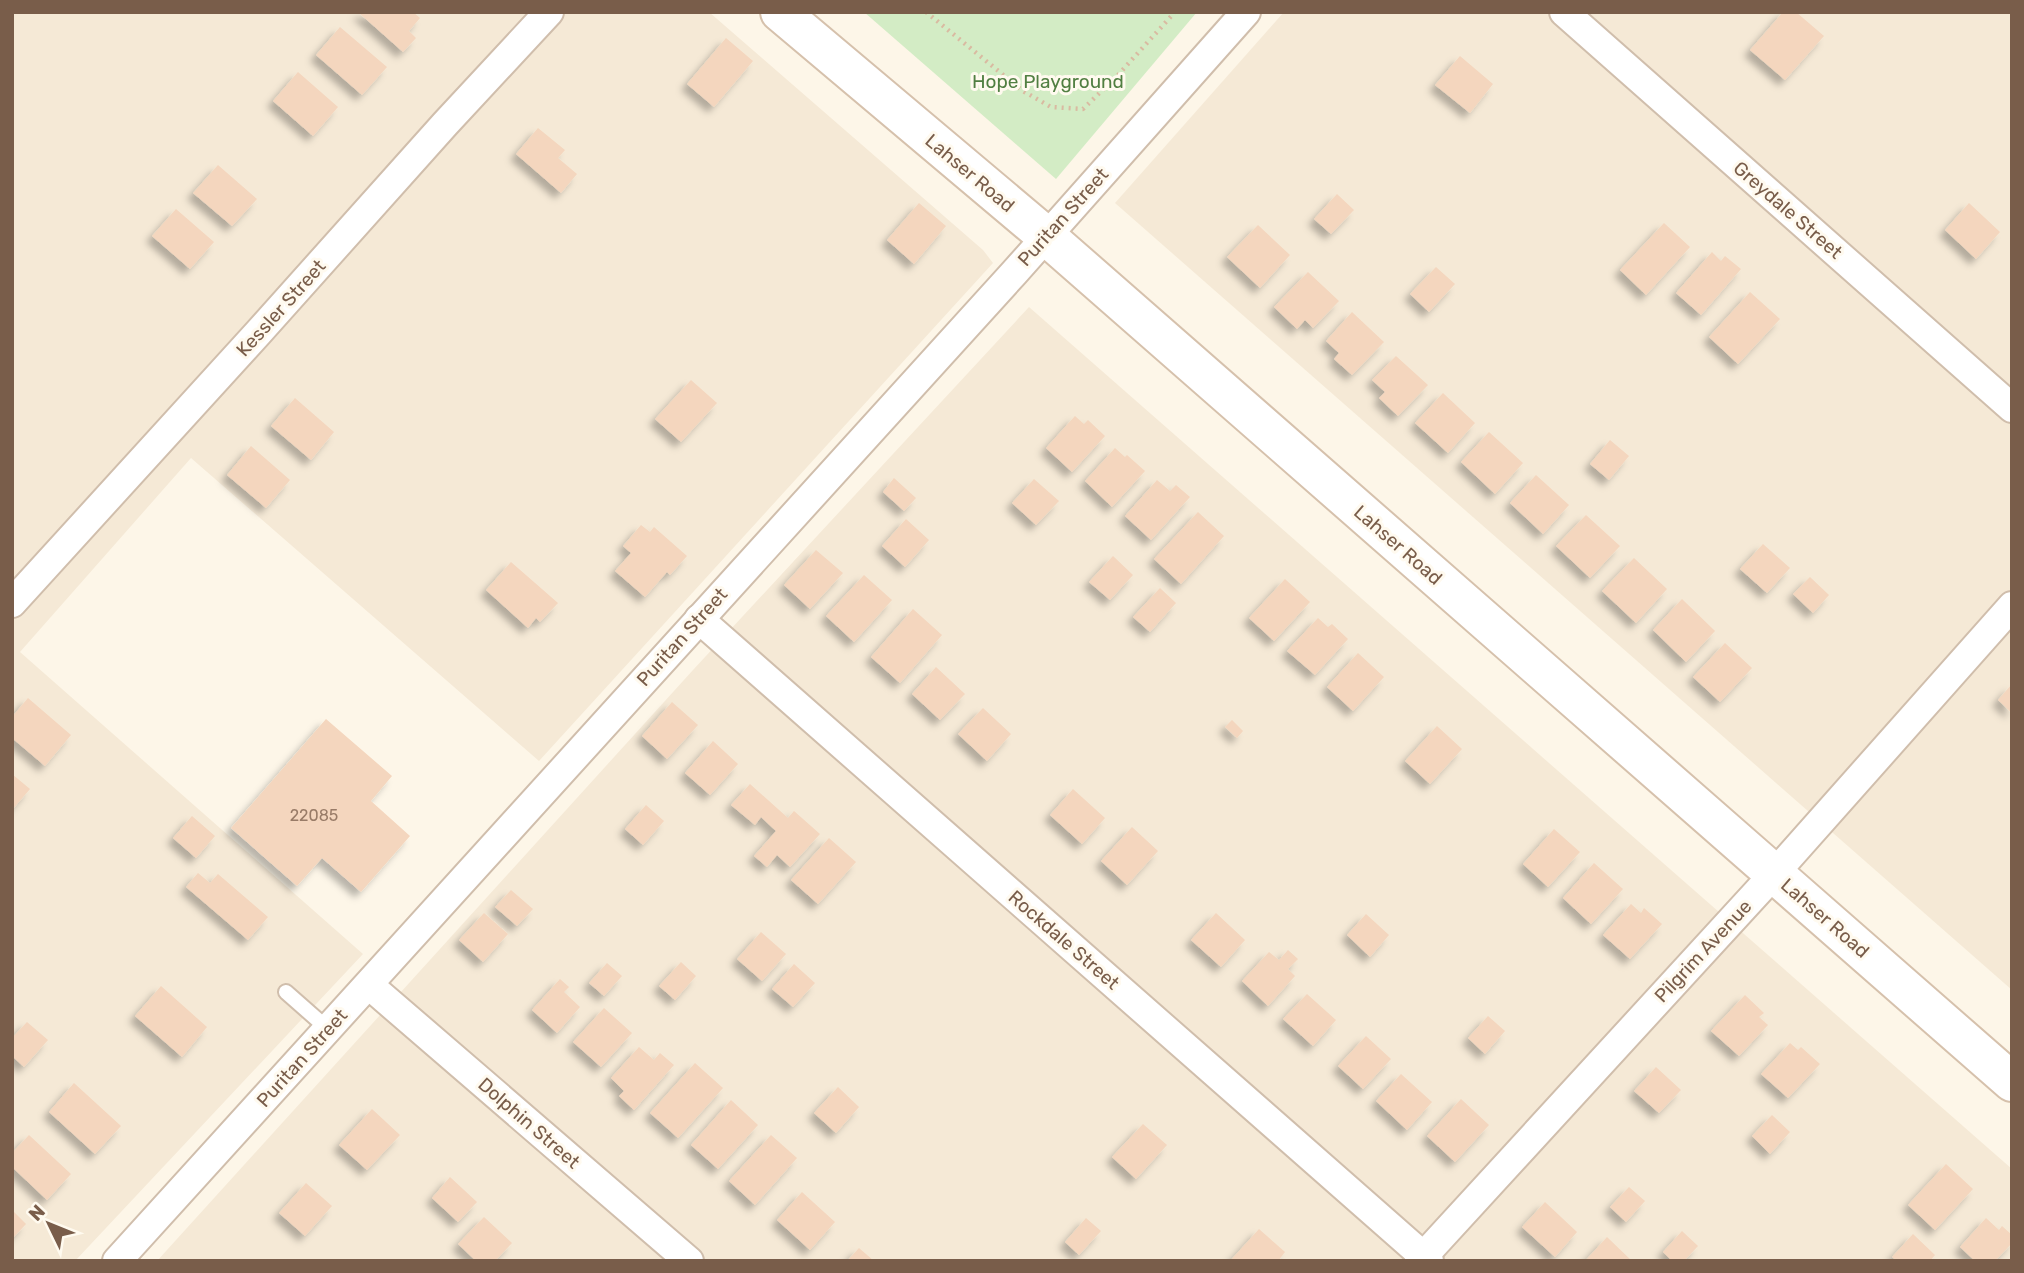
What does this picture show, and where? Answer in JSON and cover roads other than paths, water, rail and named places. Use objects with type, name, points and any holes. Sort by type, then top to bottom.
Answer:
[{"type":"main road","name":"Lahser Road","points":[[780,12],[1046,236],[2012,1082]]},
{"type":"street","name":"Kessler Street","points":[[12,603],[549,12]]},
{"type":"street","name":"Puritan Street","points":[[117,1261],[1246,12]]},
{"type":"street","name":"Greydale Street","points":[[1564,12],[2012,408]]},
{"type":"street","name":"Pilgrim Avenue","points":[[1424,1259],[1774,874],[2012,606]]},
{"type":"street","name":"Rockdale Street","points":[[699,619],[1424,1259]]},
{"type":"street","name":"Dolphin Street","points":[[369,985],[689,1261]]},
{"type":"lane","points":[[285,992],[328,1029]]},
{"type":"park label","name":"Hope Playground","points":[[1048,81]]}]
